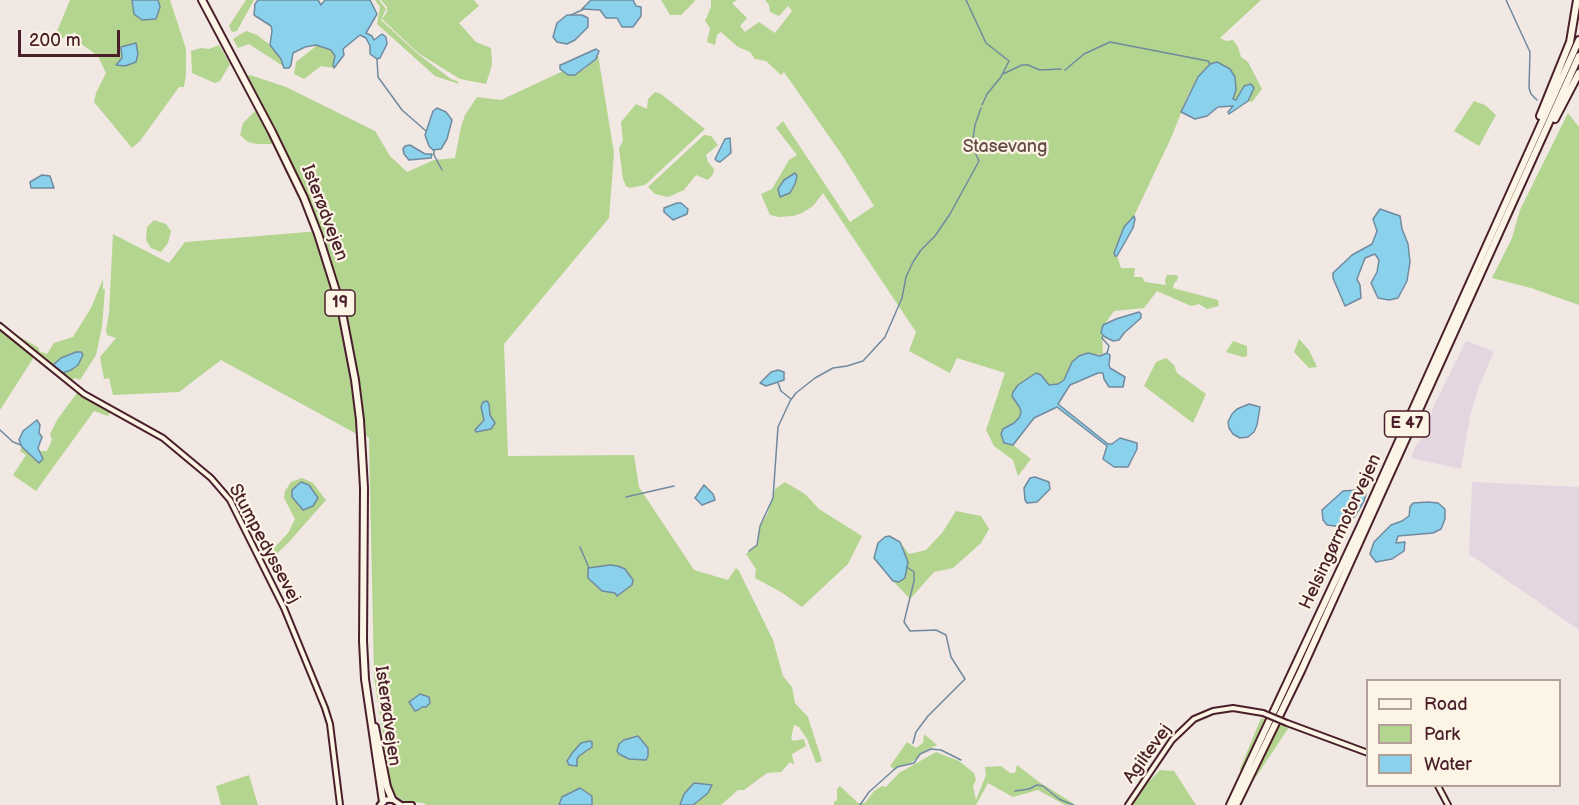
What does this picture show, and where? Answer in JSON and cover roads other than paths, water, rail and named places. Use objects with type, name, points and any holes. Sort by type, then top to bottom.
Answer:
[{"type":"highway","name":"Isterødvejen","points":[[202,0],[301,190],[318,234],[341,307],[356,380],[363,451],[364,635],[368,705],[382,803]]},
{"type":"highway","points":[[1522,168],[1528,144],[1570,42],[1577,0]]},
{"type":"highway","name":"Helsingørmotorvejen","points":[[1230,805],[1356,535],[1579,40]]},
{"type":"highway","name":"Helsingørmotorvejen","points":[[1236,805],[1301,671],[1579,56]]},
{"type":"highway","points":[[1537,150],[1579,74]]},
{"type":"highway","name":"Isterødvejen","points":[[364,635],[373,711],[387,787],[392,799]]},
{"type":"main road","name":"19","points":[[382,803],[392,799]]},
{"type":"main road","points":[[392,799],[403,805]]},
{"type":"street","name":"Stumpedyssevej","points":[[0,326],[84,394],[163,438],[211,478],[230,500],[284,608],[325,708],[330,724],[340,805]]},
{"type":"street","name":"Agiltevej","points":[[1128,805],[1172,740],[1194,719],[1213,711],[1233,708],[1263,713],[1366,752]]},
{"type":"street","points":[[1439,787],[1448,805]]},
{"type":"street","points":[[403,805],[412,805]]},
{"type":"water","points":[[132,0],[158,0],[160,7],[156,19],[142,20],[134,14]]},
{"type":"water","points":[[258,0],[318,0],[321,5],[325,0],[370,0],[377,14],[366,33],[374,40],[382,34],[386,37],[387,44],[380,58],[377,59],[370,54],[370,46],[366,38],[360,35],[343,49],[344,55],[334,68],[335,56],[331,50],[316,45],[305,47],[293,53],[291,65],[289,68],[284,68],[281,59],[270,45],[271,26],[254,15],[255,4]]},
{"type":"water","points":[[591,0],[633,0],[636,6],[641,7],[641,16],[633,27],[622,27],[617,18],[606,18],[600,10],[582,9]]},
{"type":"water","points":[[567,15],[582,15],[588,18],[588,27],[575,40],[567,44],[557,42],[553,37],[557,23]]},
{"type":"water","points":[[136,43],[138,54],[136,62],[125,66],[116,65],[122,58],[121,47]]},
{"type":"water","points":[[596,49],[599,51],[596,59],[575,75],[568,75],[560,69],[560,65]]},
{"type":"water","points":[[1217,62],[1230,69],[1235,77],[1236,90],[1233,99],[1236,100],[1244,86],[1251,84],[1254,88],[1248,101],[1229,114],[1233,106],[1218,107],[1207,116],[1195,119],[1181,112],[1198,77],[1210,64]]},
{"type":"water","points":[[437,108],[446,112],[452,120],[447,139],[441,149],[433,150],[425,135],[433,111]]},
{"type":"water","points":[[730,138],[731,153],[720,162],[717,161],[715,159],[725,139]]},
{"type":"water","points":[[410,145],[425,154],[432,154],[431,158],[409,160],[403,149]]},
{"type":"water","points":[[795,173],[797,176],[795,184],[790,193],[780,197],[778,189],[784,180]]},
{"type":"water","points":[[42,175],[50,176],[54,188],[31,188],[30,182]]},
{"type":"water","points":[[681,203],[688,209],[687,214],[673,220],[664,212],[664,208]]},
{"type":"water","points":[[1380,209],[1400,216],[1408,244],[1410,262],[1407,281],[1398,298],[1389,300],[1378,298],[1371,283],[1377,272],[1379,260],[1375,254],[1365,258],[1357,279],[1361,298],[1345,306],[1333,273],[1352,255],[1372,244],[1377,231],[1373,219]]},
{"type":"water","points":[[1134,216],[1133,228],[1115,256],[1114,253],[1124,227]]},
{"type":"water","points":[[1139,312],[1141,318],[1119,340],[1113,341],[1101,333],[1103,325]]},
{"type":"water","points":[[81,352],[83,355],[78,365],[71,370],[63,373],[53,365],[61,358]]},
{"type":"water","points":[[1088,353],[1100,356],[1107,353],[1110,355],[1110,368],[1125,377],[1123,387],[1109,387],[1103,373],[1098,373],[1070,385],[1058,404],[1108,444],[1120,438],[1137,443],[1137,449],[1128,467],[1114,467],[1103,459],[1107,446],[1057,407],[1034,418],[1013,445],[1004,443],[1001,434],[1003,429],[1014,423],[1021,413],[1012,396],[1018,385],[1036,373],[1041,375],[1049,385],[1058,384],[1064,380],[1072,362]]},
{"type":"water","points":[[778,370],[784,372],[784,380],[766,386],[760,383],[771,372]]},
{"type":"water","points":[[487,401],[490,415],[495,423],[491,429],[476,432],[475,430],[484,420],[481,407],[483,402]]},
{"type":"water","points":[[1249,404],[1260,407],[1257,425],[1248,437],[1240,438],[1233,434],[1228,422],[1237,409]]},
{"type":"water","points":[[37,420],[42,437],[38,448],[43,459],[39,463],[22,447],[19,440],[23,431]]},
{"type":"water","points":[[1035,477],[1049,482],[1050,489],[1037,502],[1027,503],[1024,488],[1030,478]]},
{"type":"water","points":[[301,482],[309,485],[318,498],[313,506],[303,510],[292,497],[292,490]]},
{"type":"water","points":[[704,485],[713,494],[715,500],[702,505],[695,498]]},
{"type":"water","points":[[1358,490],[1366,494],[1356,515],[1343,527],[1327,525],[1323,520],[1322,510],[1343,491]]},
{"type":"water","points":[[1413,503],[1438,503],[1445,509],[1445,519],[1441,529],[1433,533],[1398,536],[1396,543],[1405,542],[1404,551],[1392,559],[1376,562],[1370,554],[1374,542],[1391,525],[1409,516]]},
{"type":"water","points":[[889,536],[900,542],[908,562],[905,578],[899,582],[893,581],[874,558],[878,543]]},
{"type":"water","points":[[610,565],[625,569],[633,580],[632,585],[617,596],[615,593],[602,591],[588,578],[588,568]]},
{"type":"water","points":[[420,694],[429,697],[430,703],[415,711],[409,702]]},
{"type":"water","points":[[638,736],[648,748],[646,760],[629,759],[619,754],[617,751],[619,744]]},
{"type":"water","points":[[590,741],[592,747],[579,756],[577,766],[569,765],[567,761],[573,752],[581,743]]},
{"type":"water","points":[[694,783],[712,785],[708,793],[693,805],[680,805],[684,794]]},
{"type":"water","points":[[580,788],[592,796],[592,805],[559,805],[562,797]]},
{"type":"waterway","points":[[966,0],[986,43],[1009,61],[982,105]]},
{"type":"waterway","points":[[1506,0],[1530,52],[1529,88],[1537,100]]},
{"type":"waterway","points":[[571,15],[584,9]]},
{"type":"waterway","points":[[1065,70],[1084,54],[1110,42],[1208,61],[1210,64]]},
{"type":"waterway","points":[[377,59],[378,77],[402,110],[426,131]]},
{"type":"waterway","points":[[1003,74],[1022,65],[1040,70],[1061,69]]},
{"type":"waterway","points":[[749,551],[757,545],[760,526],[773,498],[778,427],[790,401],[796,393],[815,378],[833,368],[863,361],[885,337],[902,298],[906,277],[913,262],[950,214],[979,161],[972,146],[975,125],[981,108]]},
{"type":"waterway","points":[[434,150],[434,155],[442,170]]},
{"type":"waterway","points":[[1103,336],[1102,338],[1109,346],[1107,353]]},
{"type":"waterway","points":[[778,383],[781,391],[791,399]]},
{"type":"waterway","points":[[0,430],[13,442],[21,445]]},
{"type":"waterway","points":[[626,497],[674,486]]},
{"type":"waterway","points":[[580,547],[589,568]]},
{"type":"waterway","points":[[907,567],[914,572],[914,581],[904,622],[910,631],[936,630],[946,635],[951,657],[965,679],[928,716],[916,732],[913,743]]},
{"type":"waterway","points":[[860,805],[869,792],[897,767],[914,763],[920,754],[931,749],[941,750],[961,760]]},
{"type":"waterway","points":[[1015,791],[1037,785],[1043,786],[1059,799],[1073,805]]},
{"type":"park label","name":"Stasevang","points":[[1005,147]]}]
